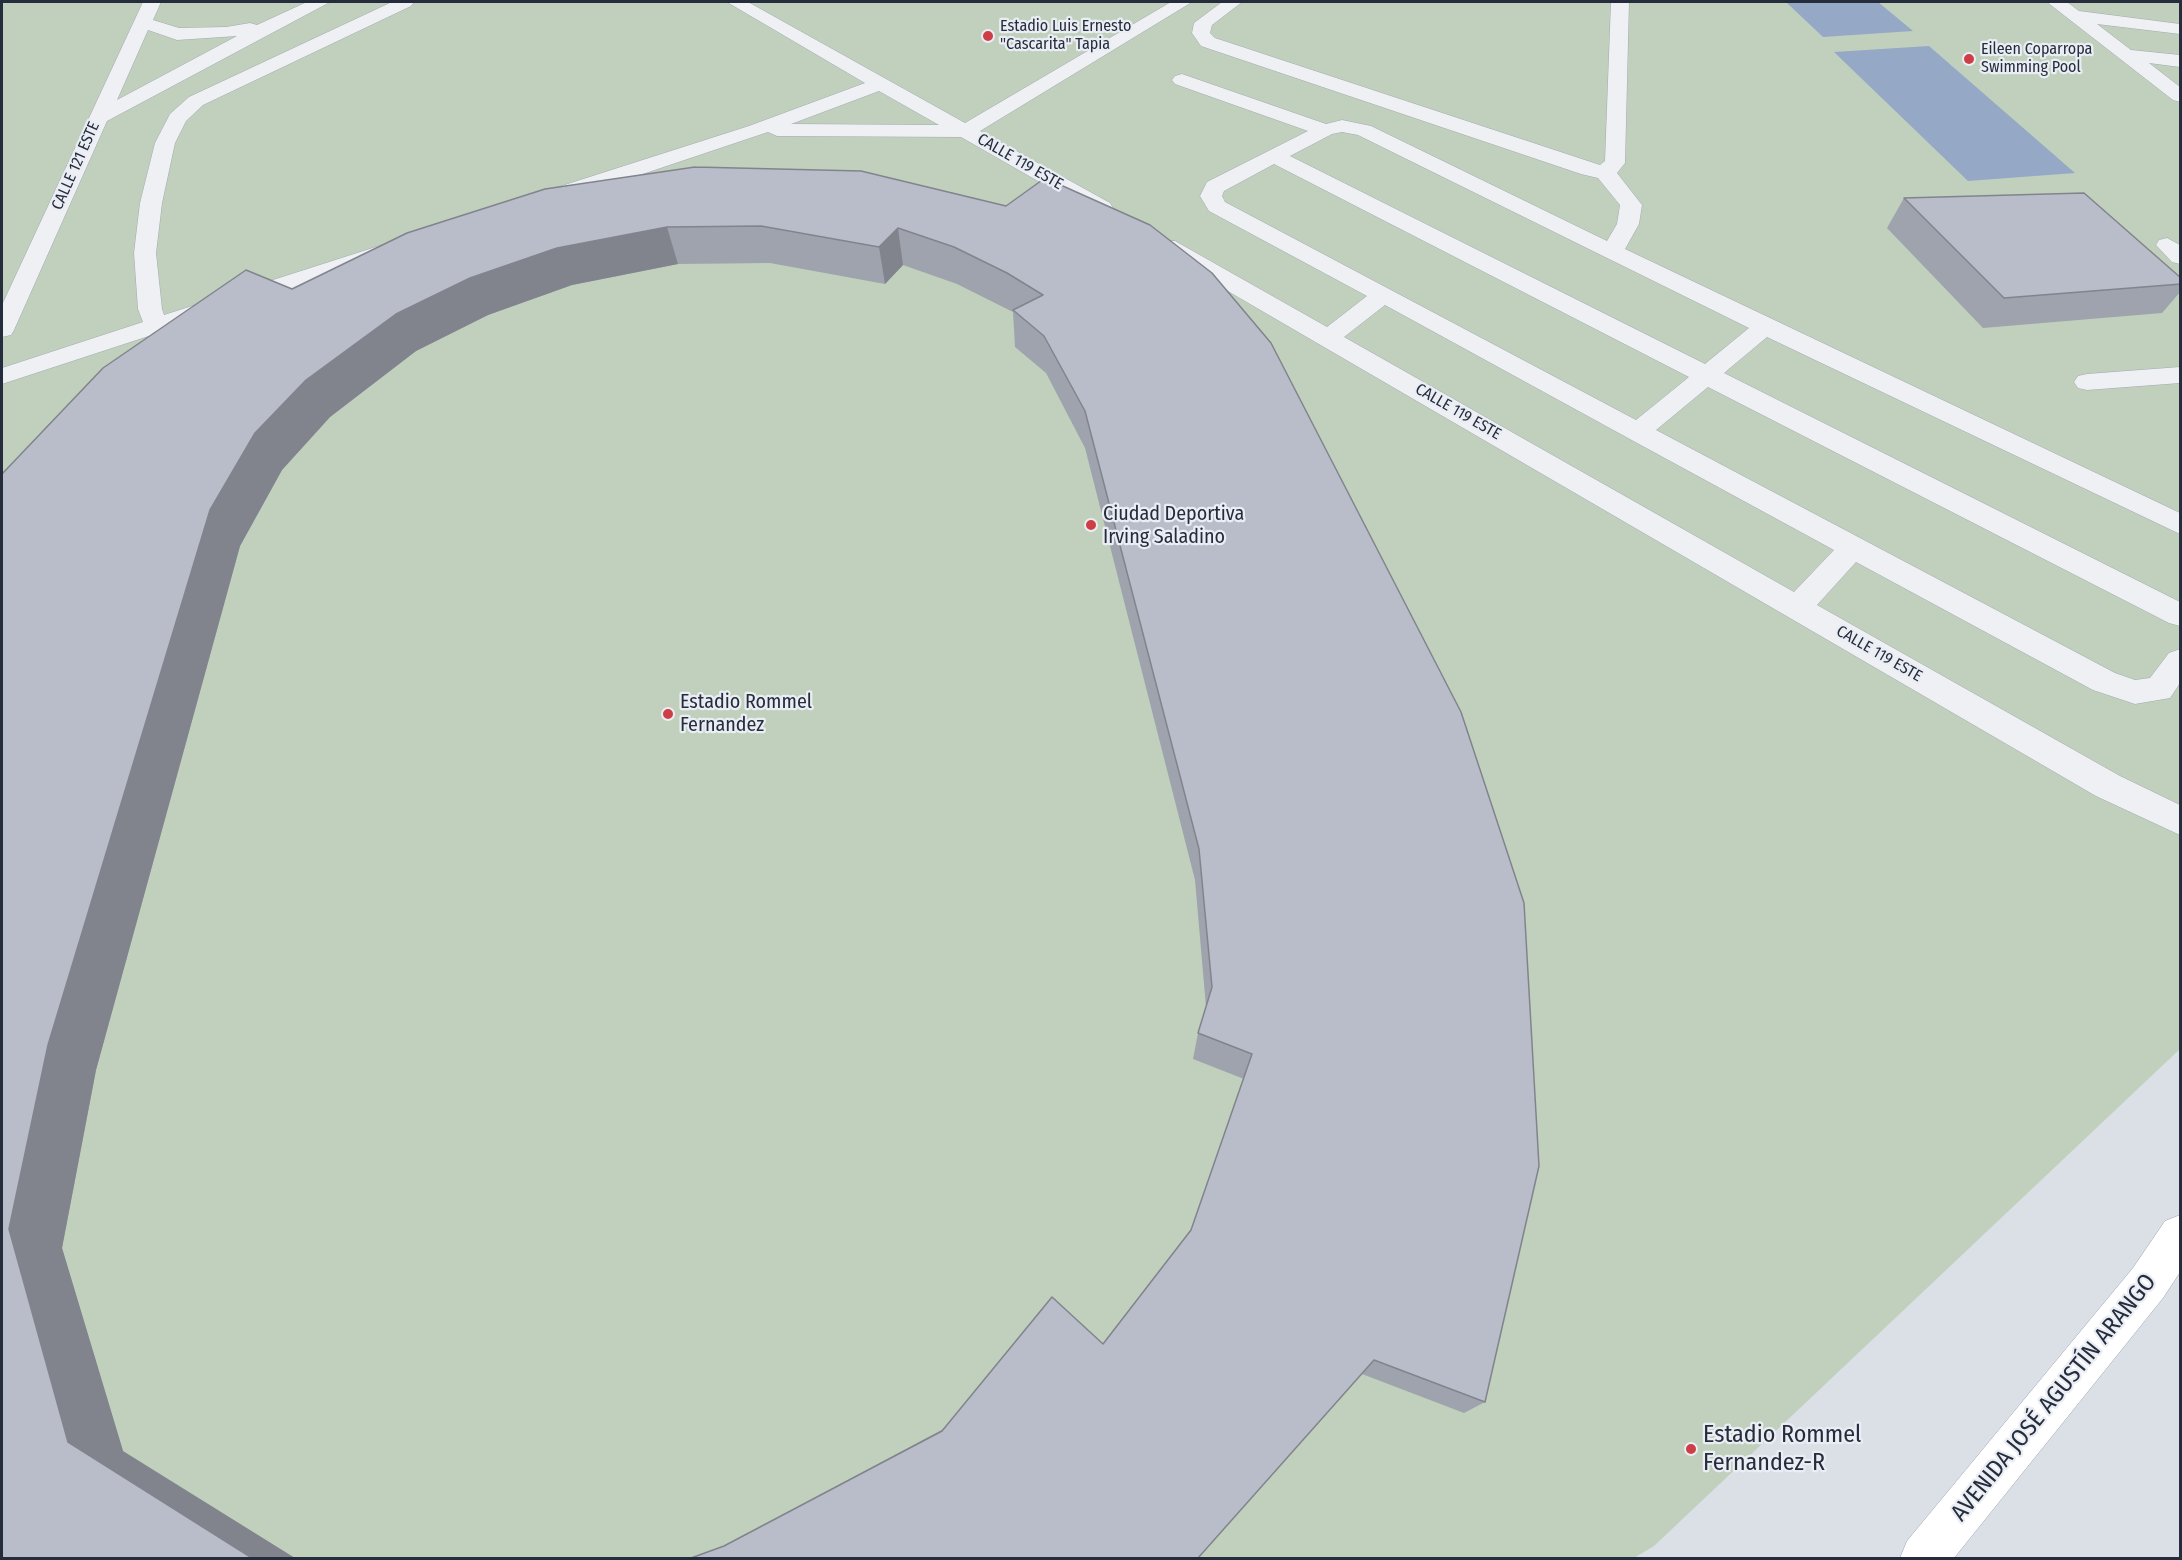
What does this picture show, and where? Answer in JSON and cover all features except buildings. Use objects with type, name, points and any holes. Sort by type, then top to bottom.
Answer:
[{"type":"main road","name":"AVENIDA JOSÉ AGUSTÍN ARANGO","points":[[1924,1558],[2148,1283],[2181,1236]]},
{"type":"street","name":"CALLE 121 ESTE","points":[[2,330],[152,2]]},
{"type":"street","points":[[97,119],[276,23],[321,2]]},
{"type":"street","points":[[156,326],[150,309],[145,253],[151,203],[165,142],[177,118],[195,101],[405,2]]},
{"type":"street","name":"CALLE 119 ESTE","points":[[736,2],[966,131],[2108,786],[2181,821]]},
{"type":"street","points":[[756,130],[966,131],[1183,2]]},
{"type":"street","points":[[1201,33],[1203,23],[1233,2]]},
{"type":"street","points":[[1605,172],[1615,163],[1614,127],[1620,2]]},
{"type":"street","points":[[2056,2],[2180,96]]},
{"type":"street","points":[[2075,16],[2181,28]]},
{"type":"street","points":[[1153,19],[1201,33],[1208,42],[1588,170],[1605,172],[1630,205],[1628,224],[1612,252]]},
{"type":"street","points":[[142,22],[177,34],[226,33],[276,23]]},
{"type":"street","points":[[2125,54],[2181,61]]},
{"type":"street","points":[[1182,80],[1325,130]]},
{"type":"street","points":[[540,201],[756,130],[879,84]]},
{"type":"street","points":[[2181,525],[1765,327],[1364,130],[1342,126],[1325,130],[1215,187],[1211,196],[1217,206],[2104,682],[2135,692],[2159,688],[2181,661]]},
{"type":"street","points":[[1274,156],[2181,615]]},
{"type":"street","points":[[2181,244],[2167,245],[2181,257]]},
{"type":"street","points":[[2,376],[404,245]]},
{"type":"street","points":[[1328,338],[1383,295]]},
{"type":"street","points":[[1637,432],[1765,327]]},
{"type":"street","points":[[2087,382],[2181,375]]},
{"type":"street","points":[[1797,608],[1853,547]]},
{"type":"green space","name":"Ciudad Deportiva Irving Saladino","points":[[2,2],[2180,2],[2180,1049],[1654,1546],[1634,1558],[2,1558]]},
{"type":"water","points":[[1786,2],[1878,2],[1913,31],[1823,37]]},
{"type":"water","points":[[1929,46],[2075,173],[1968,181],[1834,52]]},
{"type":"place","name":"Estadio Luis Ernesto \"Cascarita\" Tapia","points":[[988,36]]},
{"type":"place","name":"Eileen Coparropa Swimming Pool","points":[[1969,59]]},
{"type":"place","name":"Ciudad Deportiva Irving Saladino","points":[[1091,525]]},
{"type":"place","name":"Estadio Rommel Fernandez","points":[[668,714]]},
{"type":"place","name":"Estadio Rommel Fernandez-R","points":[[1691,1449]]}]
